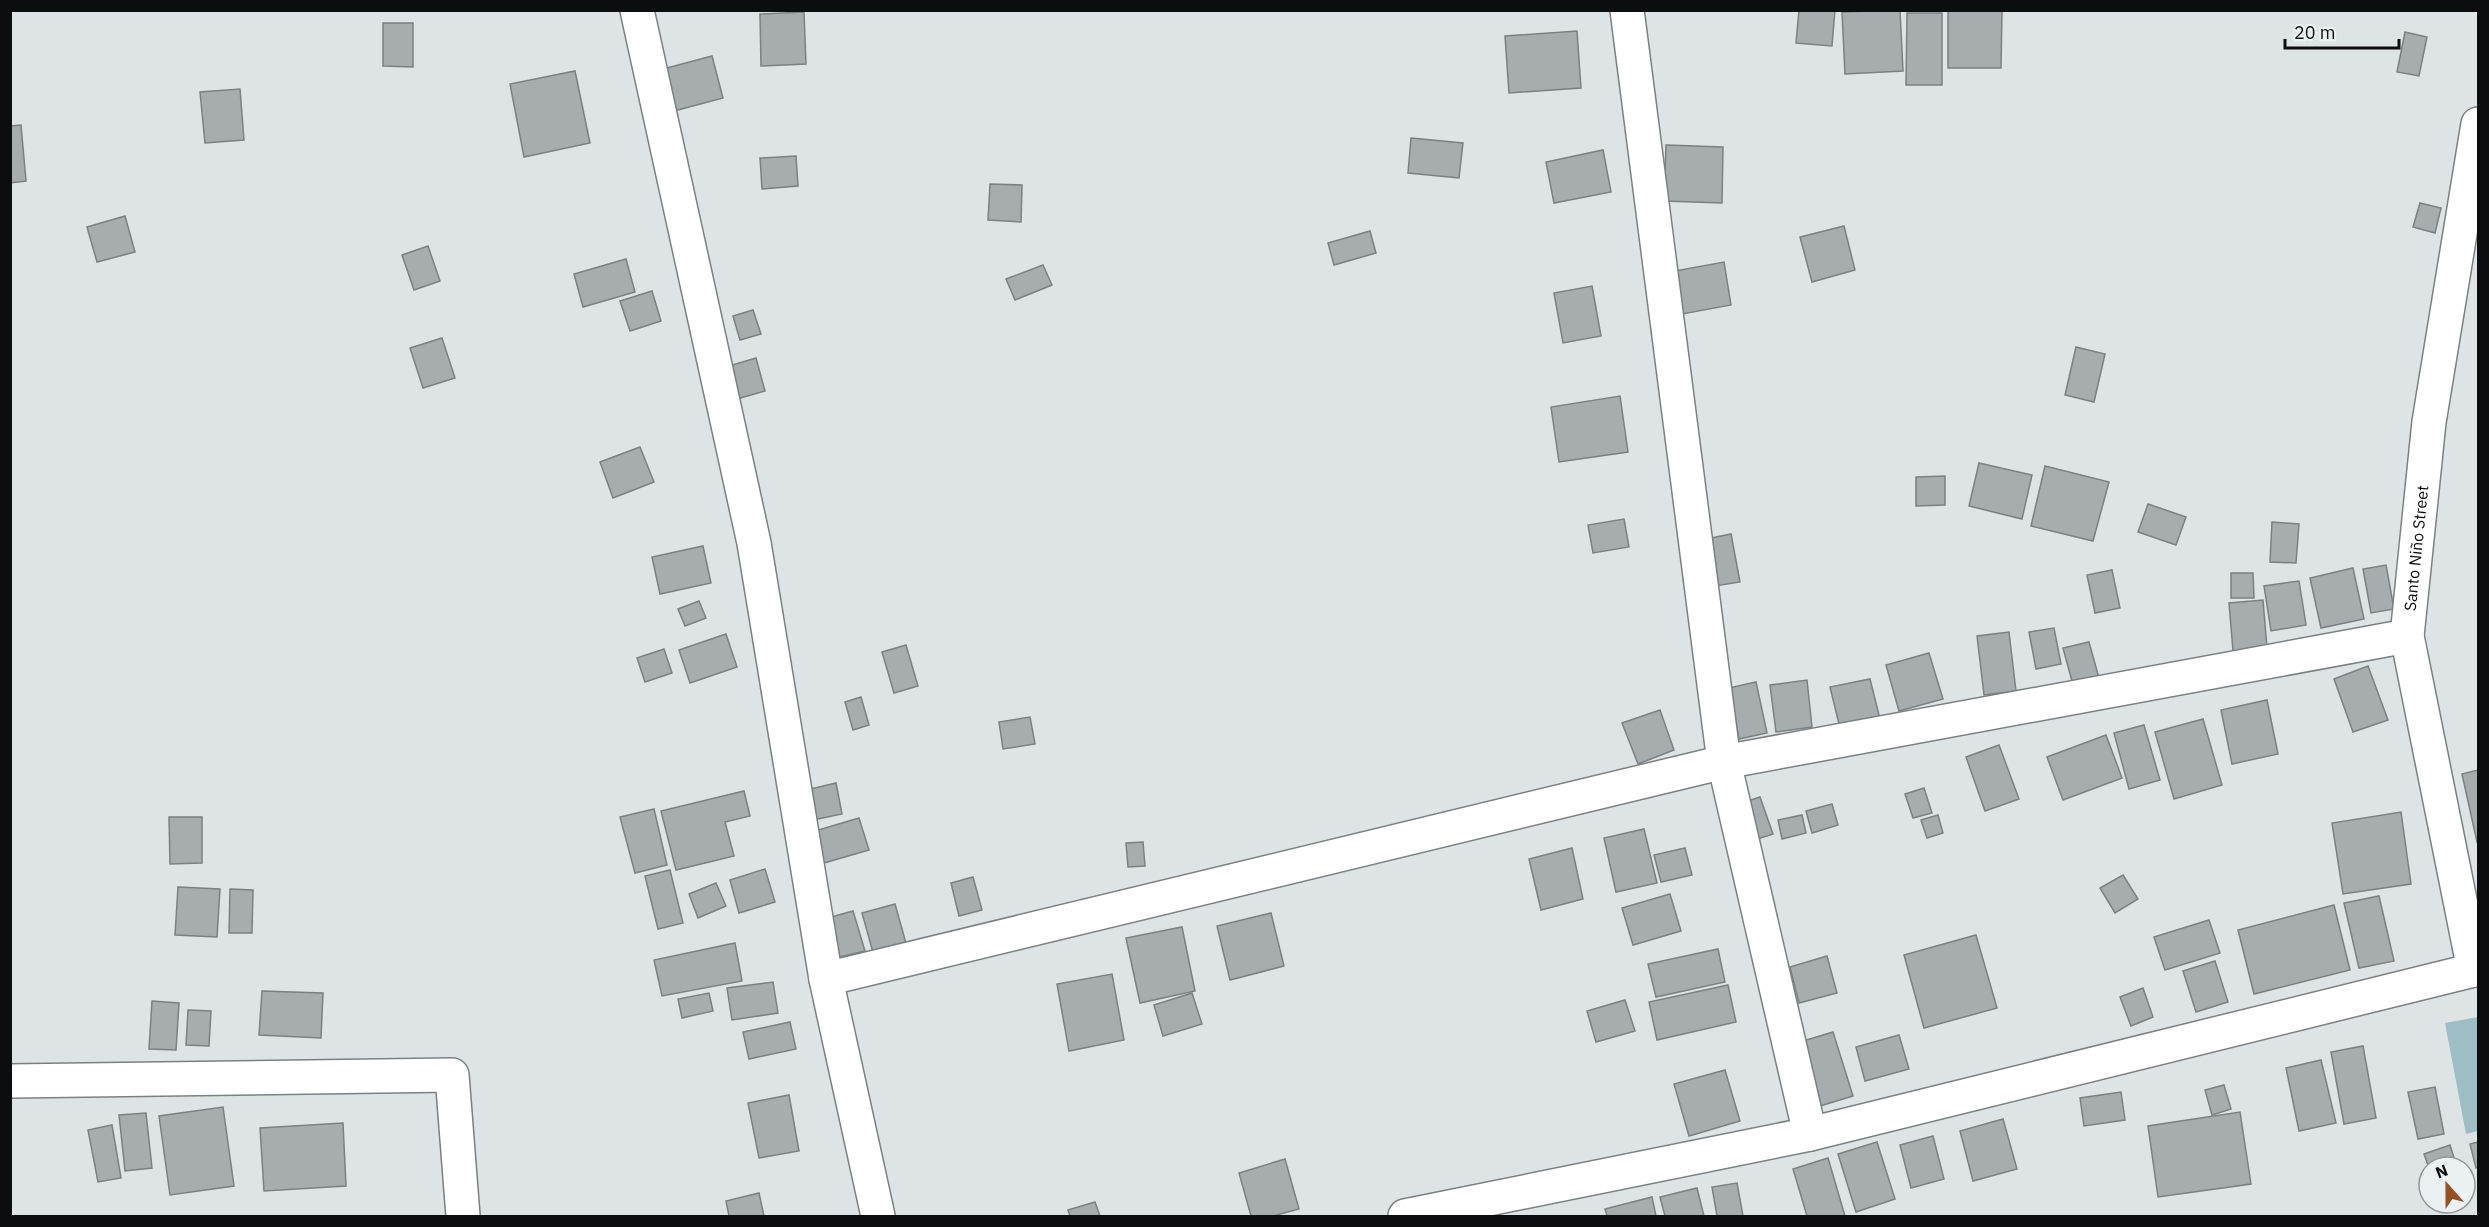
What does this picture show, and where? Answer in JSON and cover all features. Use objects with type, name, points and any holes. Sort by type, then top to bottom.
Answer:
[{"type":"street","points":[[637,10],[754,543],[826,979],[879,1216]]},
{"type":"street","points":[[1627,10],[1724,762],[1810,1134]]},
{"type":"street","name":"Santo Niño Street","points":[[2476,969],[2407,636],[2429,422],[2478,124]]},
{"type":"street","points":[[826,979],[1724,762],[2407,636]]},
{"type":"street","points":[[1405,1216],[1810,1134],[2476,969]]},
{"type":"street","points":[[10,1081],[452,1075],[463,1216]]},
{"type":"shaded area","points":[[2478,1017],[2478,1131],[2466,1134],[2445,1023]]},
{"type":"building","points":[[1799,10],[1835,10],[1832,46],[1796,43]]},
{"type":"building","points":[[1900,10],[1903,71],[1845,74],[1842,12]]},
{"type":"building","points":[[1948,10],[2002,10],[2001,68],[1948,68]]},
{"type":"building","points":[[804,12],[806,64],[761,66],[760,14]]},
{"type":"building","points":[[1907,13],[1942,13],[1942,85],[1906,85]]},
{"type":"building","points":[[383,23],[413,23],[413,67],[383,66]]},
{"type":"building","points":[[1577,31],[1581,88],[1509,93],[1505,36]]},
{"type":"building","points":[[2405,32],[2427,37],[2419,76],[2397,72]]},
{"type":"building","points":[[712,56],[723,98],[674,111],[663,69]]},
{"type":"building","points":[[575,71],[590,143],[524,157],[510,84]]},
{"type":"building","points":[[240,89],[244,140],[205,143],[200,92]]},
{"type":"building","points":[[21,125],[26,181],[10,183],[10,126]]},
{"type":"building","points":[[1411,138],[1463,143],[1459,178],[1408,173]]},
{"type":"building","points":[[1666,145],[1723,147],[1722,203],[1664,201]]},
{"type":"building","points":[[1603,150],[1611,192],[1554,203],[1546,162]]},
{"type":"building","points":[[796,156],[798,186],[762,189],[760,158]]},
{"type":"building","points":[[990,184],[1022,185],[1021,222],[988,220]]},
{"type":"building","points":[[2420,203],[2441,208],[2435,233],[2413,227]]},
{"type":"building","points":[[125,216],[135,252],[97,262],[87,227]]},
{"type":"building","points":[[1844,226],[1855,270],[1812,282],[1800,237]]},
{"type":"building","points":[[1370,231],[1376,253],[1334,265],[1328,243]]},
{"type":"building","points":[[428,246],[440,281],[414,290],[402,255]]},
{"type":"building","points":[[626,259],[635,292],[583,307],[574,274]]},
{"type":"building","points":[[1724,262],[1731,305],[1677,315],[1669,272]]},
{"type":"building","points":[[1043,265],[1052,285],[1015,300],[1006,279]]},
{"type":"building","points":[[1592,286],[1601,336],[1563,343],[1554,293]]},
{"type":"building","points":[[652,291],[661,321],[630,331],[620,301]]},
{"type":"building","points":[[753,310],[761,334],[740,340],[733,316]]},
{"type":"building","points":[[442,338],[455,378],[423,388],[410,348]]},
{"type":"building","points":[[2076,347],[2105,354],[2094,402],[2065,395]]},
{"type":"building","points":[[756,358],[765,391],[737,399],[729,366]]},
{"type":"building","points":[[1620,396],[1628,452],[1559,462],[1551,407]]},
{"type":"building","points":[[640,447],[654,482],[613,498],[600,462]]},
{"type":"building","points":[[1979,463],[2032,475],[2022,519],[1969,506]]},
{"type":"building","points":[[2045,466],[2109,482],[2093,541],[2031,526]]},
{"type":"building","points":[[1945,476],[1945,505],[1916,506],[1916,477]]},
{"type":"building","points":[[2148,504],[2186,517],[2176,545],[2138,532]]},
{"type":"building","points":[[1624,519],[1629,547],[1593,553],[1588,525]]},
{"type":"building","points":[[2272,522],[2299,524],[2296,563],[2270,562]]},
{"type":"building","points":[[1731,534],[1740,582],[1715,586],[1706,539]]},
{"type":"building","points":[[703,546],[711,583],[660,594],[652,557]]},
{"type":"building","points":[[2386,565],[2394,609],[2371,613],[2363,569]]},
{"type":"building","points":[[2353,568],[2364,619],[2321,628],[2310,578]]},
{"type":"building","points":[[2112,570],[2120,608],[2095,613],[2087,575]]},
{"type":"building","points":[[2231,573],[2253,573],[2254,598],[2231,598]]},
{"type":"building","points":[[2299,581],[2306,625],[2271,631],[2264,586]]},
{"type":"building","points":[[2263,600],[2267,648],[2233,651],[2229,603]]},
{"type":"building","points":[[699,601],[706,618],[685,626],[678,609]]},
{"type":"building","points":[[2054,628],[2061,664],[2036,669],[2029,632]]},
{"type":"building","points":[[2009,632],[2016,691],[1984,695],[1977,636]]},
{"type":"building","points":[[726,634],[737,667],[690,683],[679,650]]},
{"type":"building","points":[[2089,642],[2099,678],[2073,685],[2063,648]]},
{"type":"building","points":[[906,645],[918,686],[894,693],[882,652]]},
{"type":"building","points":[[664,649],[672,673],[645,682],[637,658]]},
{"type":"building","points":[[1929,653],[1943,699],[1899,711],[1886,665]]},
{"type":"building","points":[[2368,666],[2388,720],[2353,732],[2334,679]]},
{"type":"building","points":[[1870,679],[1880,719],[1840,728],[1830,687]]},
{"type":"building","points":[[1807,680],[1812,727],[1776,732],[1770,685]]},
{"type":"building","points":[[1756,682],[1767,733],[1739,739],[1729,688]]},
{"type":"building","points":[[861,697],[869,725],[853,730],[845,702]]},
{"type":"building","points":[[2267,700],[2278,754],[2232,764],[2221,710]]},
{"type":"building","points":[[1660,710],[1674,750],[1638,764],[1622,723]]},
{"type":"building","points":[[1030,717],[1035,744],[1003,749],[999,722]]},
{"type":"building","points":[[2203,719],[2222,785],[2174,799],[2155,732]]},
{"type":"building","points":[[2144,725],[2160,780],[2129,789],[2114,733]]},
{"type":"building","points":[[2106,735],[2122,778],[2063,800],[2047,757]]},
{"type":"building","points":[[1999,745],[2019,799],[1985,811],[1966,757]]},
{"type":"building","points":[[2478,770],[2478,841],[2477,842],[2462,774]]},
{"type":"building","points":[[836,783],[842,814],[808,821],[802,791]]},
{"type":"building","points":[[1924,788],[1932,813],[1913,818],[1905,794]]},
{"type":"building","points":[[744,791],[750,816],[725,822],[734,856],[676,870],[661,811]]},
{"type":"building","points":[[1760,797],[1773,834],[1748,842],[1736,805]]},
{"type":"building","points":[[1832,804],[1838,825],[1812,833],[1806,811]]},
{"type":"building","points":[[654,809],[667,865],[635,873],[620,817]]},
{"type":"building","points":[[2401,812],[2411,884],[2343,894],[2332,823]]},
{"type":"building","points":[[1802,815],[1806,833],[1782,839],[1778,820]]},
{"type":"building","points":[[1938,815],[1943,833],[1927,838],[1921,820]]},
{"type":"building","points":[[169,817],[202,817],[202,863],[170,864]]},
{"type":"building","points":[[859,818],[869,850],[824,863],[815,831]]},
{"type":"building","points":[[1644,829],[1657,883],[1616,892],[1604,838]]},
{"type":"building","points":[[1143,842],[1145,866],[1128,867],[1126,843]]},
{"type":"building","points":[[1572,848],[1583,899],[1541,910],[1529,859]]},
{"type":"building","points":[[1685,848],[1692,875],[1661,882],[1654,855]]},
{"type":"building","points":[[765,869],[775,902],[739,913],[730,880]]},
{"type":"building","points":[[670,870],[683,923],[658,929],[645,876]]},
{"type":"building","points":[[2123,875],[2138,899],[2115,913],[2100,888]]},
{"type":"building","points":[[973,877],[982,910],[959,916],[951,883]]},
{"type":"building","points":[[716,883],[726,906],[698,918],[689,894]]},
{"type":"building","points":[[178,887],[220,889],[217,937],[175,935]]},
{"type":"building","points":[[230,889],[253,890],[252,933],[229,933]]},
{"type":"building","points":[[1670,894],[1681,931],[1633,945],[1622,908]]},
{"type":"building","points":[[2379,896],[2394,961],[2359,968],[2344,903]]},
{"type":"building","points":[[895,904],[909,954],[876,963],[862,913]]},
{"type":"building","points":[[2334,905],[2350,970],[2254,994],[2238,930]]},
{"type":"building","points":[[853,911],[865,951],[835,958],[824,919]]},
{"type":"building","points":[[1271,913],[1284,966],[1230,980],[1217,926]]},
{"type":"building","points":[[2209,920],[2220,953],[2165,970],[2154,937]]},
{"type":"building","points":[[1182,927],[1195,991],[1140,1003],[1126,938]]},
{"type":"building","points":[[1976,935],[1997,1008],[1924,1028],[1904,955]]},
{"type":"building","points":[[735,943],[742,981],[662,996],[654,960]]},
{"type":"building","points":[[1718,949],[1725,982],[1656,997],[1648,964]]},
{"type":"building","points":[[1827,956],[1837,993],[1799,1003],[1790,967]]},
{"type":"building","points":[[2215,961],[2228,1002],[2196,1012],[2183,971]]},
{"type":"building","points":[[1112,974],[1124,1040],[1069,1051],[1057,984]]},
{"type":"building","points":[[773,982],[778,1013],[732,1020],[727,988]]},
{"type":"building","points":[[1728,985],[1736,1022],[1657,1040],[1649,1002]]},
{"type":"building","points":[[2143,988],[2153,1017],[2131,1026],[2120,997]]},
{"type":"building","points":[[262,991],[323,993],[321,1038],[259,1035]]},
{"type":"building","points":[[709,993],[713,1011],[682,1018],[678,999]]},
{"type":"building","points":[[1192,993],[1202,1024],[1163,1036],[1154,1005]]},
{"type":"building","points":[[1625,1000],[1635,1031],[1596,1042],[1587,1011]]},
{"type":"building","points":[[152,1001],[179,1003],[176,1050],[149,1049]]},
{"type":"building","points":[[188,1010],[211,1011],[209,1046],[186,1045]]},
{"type":"building","points":[[790,1022],[796,1049],[749,1059],[743,1032]]},
{"type":"building","points":[[1833,1032],[1853,1096],[1820,1106],[1800,1042]]},
{"type":"building","points":[[1899,1035],[1909,1069],[1865,1081],[1856,1047]]},
{"type":"building","points":[[2363,1046],[2376,1118],[2344,1124],[2331,1052]]},
{"type":"building","points":[[2321,1060],[2336,1123],[2299,1131],[2286,1068]]},
{"type":"building","points":[[1725,1070],[1740,1121],[1689,1136],[1674,1084]]},
{"type":"building","points":[[2224,1085],[2231,1109],[2212,1115],[2205,1090]]},
{"type":"building","points":[[2435,1087],[2444,1134],[2418,1139],[2408,1092]]},
{"type":"building","points":[[2121,1092],[2125,1120],[2084,1126],[2080,1098]]},
{"type":"building","points":[[789,1095],[799,1151],[759,1158],[748,1103]]},
{"type":"building","points":[[223,1107],[234,1186],[170,1195],[159,1116]]},
{"type":"building","points":[[2240,1112],[2251,1184],[2158,1197],[2148,1126]]},
{"type":"building","points":[[146,1113],[152,1168],[125,1171],[119,1115]]},
{"type":"building","points":[[2003,1119],[2017,1169],[1973,1181],[1960,1131]]},
{"type":"building","points":[[343,1123],[346,1186],[264,1191],[260,1128]]},
{"type":"building","points":[[112,1125],[121,1178],[98,1182],[88,1130]]},
{"type":"building","points":[[1933,1136],[1944,1179],[1911,1188],[1900,1145]]},
{"type":"building","points":[[1877,1142],[1895,1199],[1856,1212],[1838,1154]]},
{"type":"building","points":[[2478,1142],[2477,1168],[2477,1155],[2473,1155],[2470,1144]]},
{"type":"building","points":[[2450,1145],[2453,1155],[2424,1155]]},
{"type":"building","points":[[1828,1158],[1845,1216],[1807,1216],[1793,1169]]},
{"type":"building","points":[[1285,1159],[1299,1209],[1273,1216],[1251,1216],[1239,1173]]},
{"type":"building","points":[[1737,1183],[1743,1216],[1717,1216],[1712,1187]]},
{"type":"building","points":[[1697,1188],[1704,1216],[1665,1216],[1660,1197]]},
{"type":"building","points":[[759,1193],[764,1216],[729,1216],[726,1201]]},
{"type":"building","points":[[1652,1197],[1656,1216],[1607,1216],[1605,1209]]},
{"type":"building","points":[[1095,1202],[1100,1216],[1070,1216],[1068,1210]]}]
